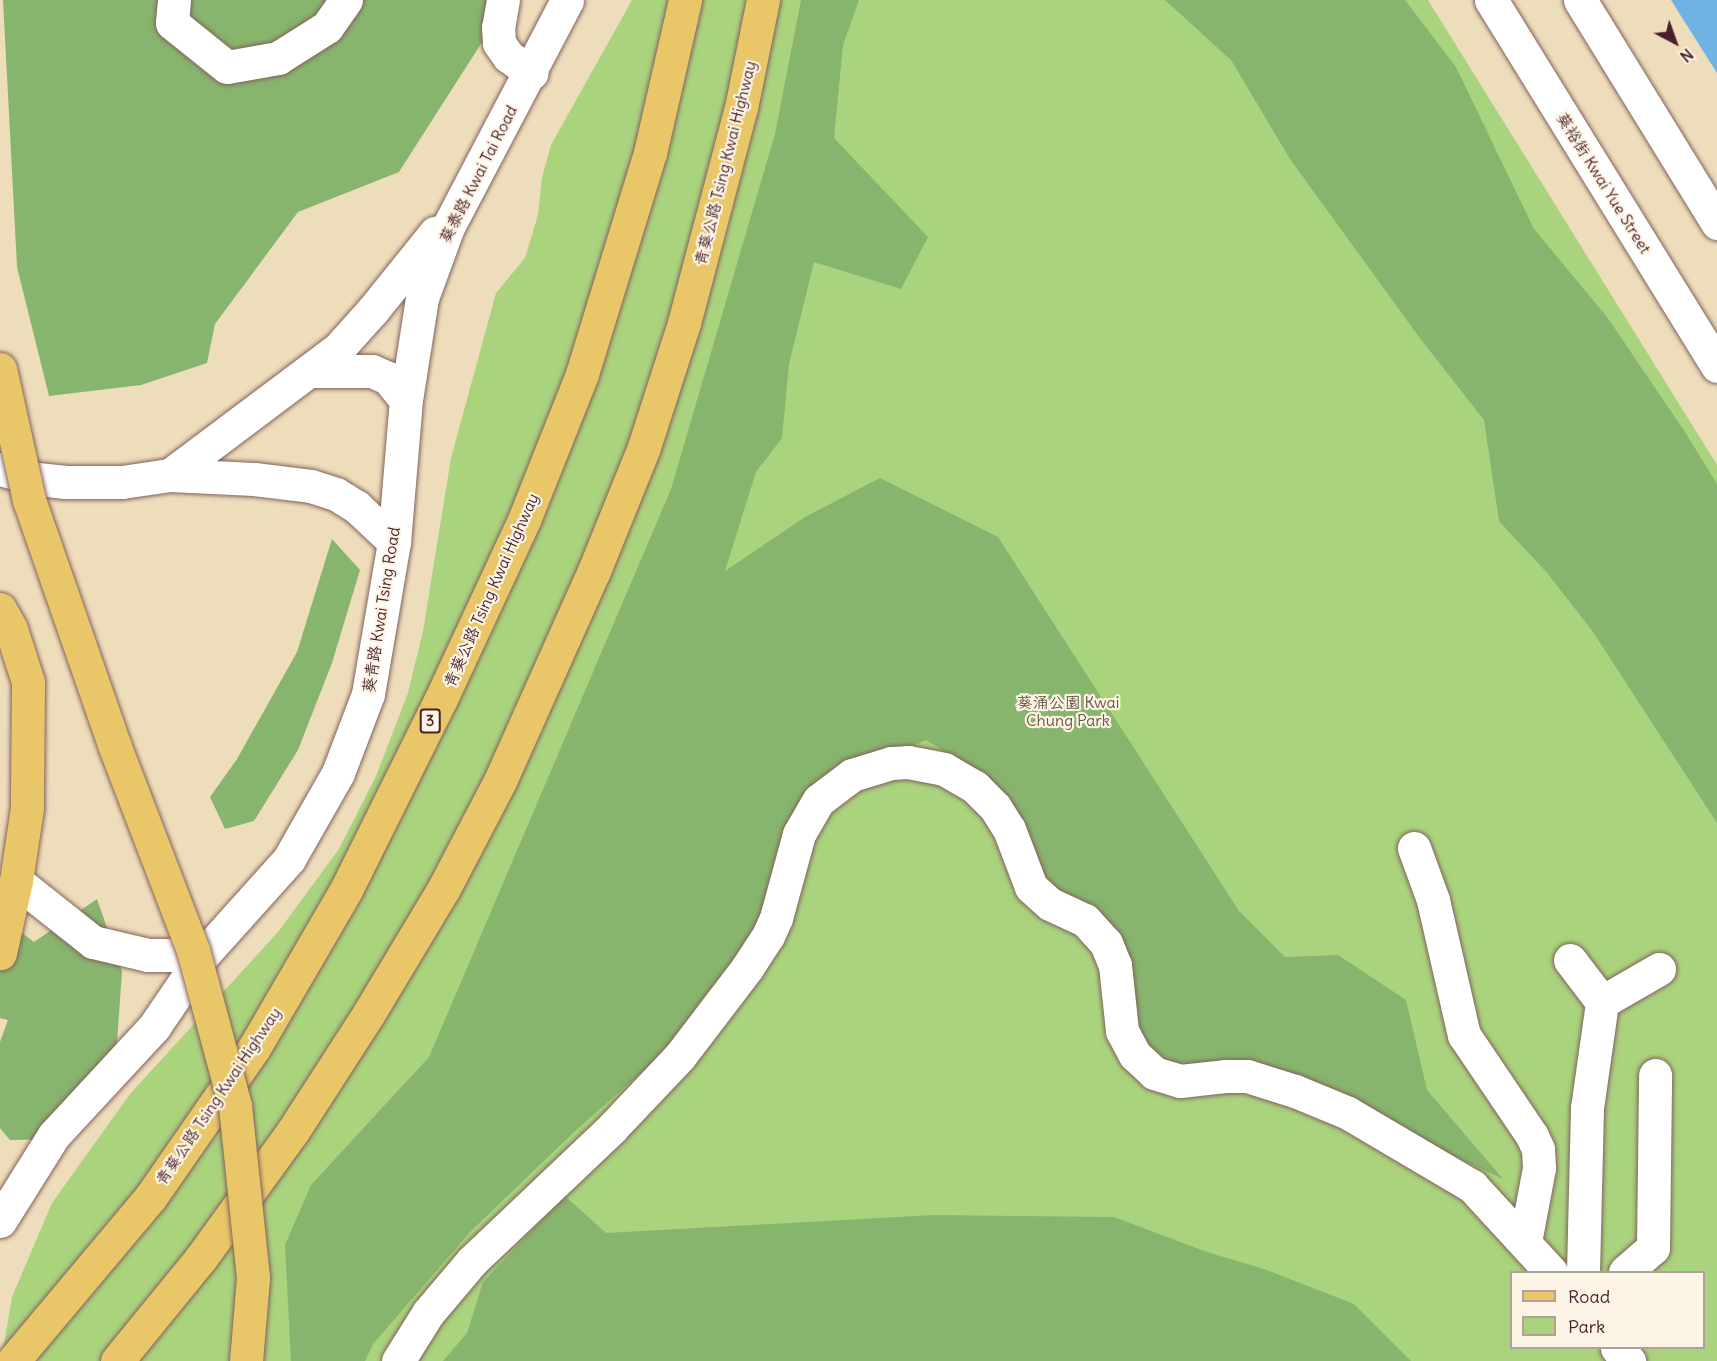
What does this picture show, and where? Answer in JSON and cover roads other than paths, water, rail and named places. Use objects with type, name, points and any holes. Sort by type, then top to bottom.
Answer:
[{"type":"main road","name":"青葵公路 Tsing Kwai Highway","points":[[14,1361],[150,1198],[254,1048],[346,890],[440,701],[524,520],[582,375],[650,153],[685,0]]},
{"type":"main road","name":"青葵公路 Tsing Kwai Highway","points":[[117,1361],[201,1258],[293,1131],[369,1013],[443,890],[500,781],[594,571],[644,447],[684,323],[699,267],[741,108],[763,0]]},
{"type":"main road","points":[[0,369],[29,500],[115,747],[193,950],[235,1106],[253,1278],[246,1361]]},
{"type":"main road","points":[[0,609],[11,629],[28,682],[27,808],[16,882],[0,953]]},
{"type":"street","points":[[174,0],[172,23],[227,67],[278,58],[327,27],[346,0]]},
{"type":"street","points":[[503,0],[498,27],[499,43],[508,56],[531,73]]},
{"type":"street","name":"葵泰路 Kwai Tai Road","points":[[406,400],[423,298],[448,227],[531,73],[567,0]]},
{"type":"street","name":"葵裕街 Kwai Yue Street","points":[[1491,0],[1717,366]]},
{"type":"street","points":[[1580,0],[1717,223]]},
{"type":"street","points":[[170,475],[311,372],[356,331],[462,199]]},
{"type":"street","points":[[311,372],[372,371],[388,378],[406,400]]},
{"type":"street","name":"葵青路 Kwai Tsing Road","points":[[0,1221],[54,1135],[154,1027],[203,956],[290,859],[338,773],[368,694],[394,542],[406,400]]},
{"type":"street","points":[[0,469],[37,479],[76,483],[122,482],[170,475],[254,479],[311,486],[336,494],[357,507],[394,542]]},
{"type":"street","points":[[398,1361],[428,1313],[472,1261],[611,1129],[680,1056],[747,968],[768,936],[776,918],[799,834],[819,800],[852,775],[891,763],[908,762],[944,769],[975,787],[995,807],[1009,828],[1031,886],[1050,904],[1085,920],[1106,942],[1115,965],[1122,1031],[1135,1055],[1154,1072],[1180,1081],[1247,1076],[1295,1091],[1348,1113],[1472,1186],[1550,1271]]},
{"type":"street","points":[[1414,848],[1433,900],[1464,1035],[1532,1136],[1538,1149],[1539,1168],[1525,1242]]},
{"type":"street","points":[[16,882],[93,942],[148,955],[203,956]]},
{"type":"street","points":[[1570,960],[1602,1002],[1587,1108],[1584,1271]]},
{"type":"street","points":[[1602,1002],[1659,969]]},
{"type":"street","points":[[1626,1271],[1653,1248],[1655,1075]]},
{"type":"street","points":[[1619,1349],[1629,1361]]},
{"type":"water","points":[[1671,0],[1717,0],[1717,73],[1681,16]]},
{"type":"park label","name":"葵涌公園 Kwai Chung Park","points":[[1068,711]]}]
